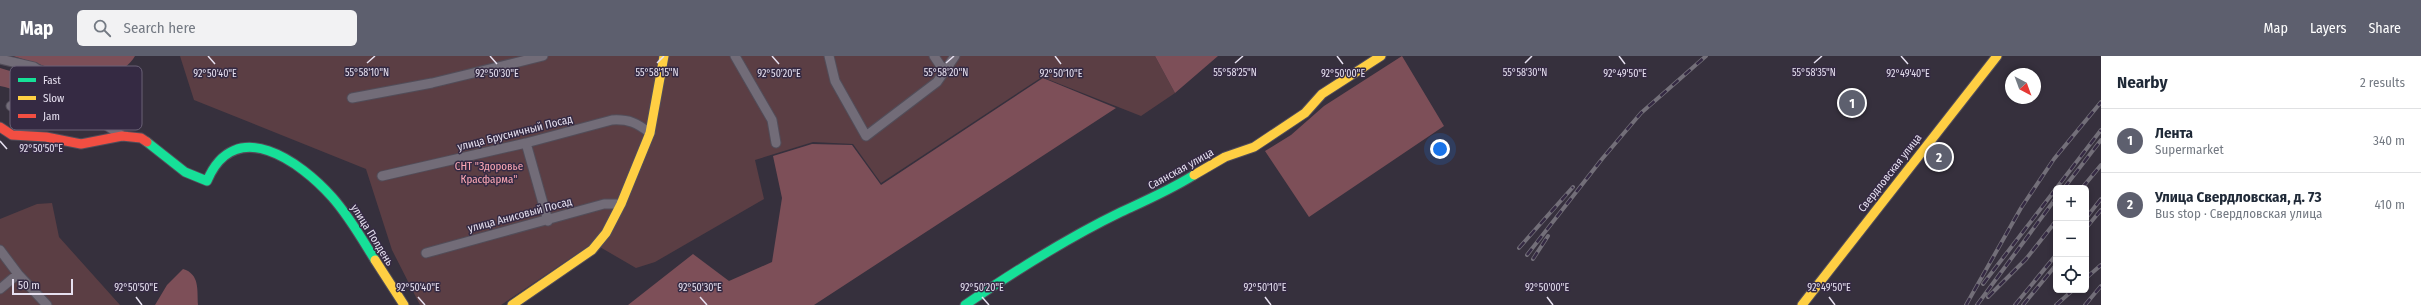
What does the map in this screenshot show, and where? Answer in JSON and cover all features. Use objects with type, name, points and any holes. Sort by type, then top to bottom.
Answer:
[{"type":"main road","points":[[512,305],[592,250],[606,233],[621,204],[650,133],[664,56]]},
{"type":"main road","name":"Саянская улица","points":[[965,305],[1025,265],[1121,212],[1163,194],[1225,158],[1254,147],[1305,113],[1322,94],[1381,56]]},
{"type":"main road","name":"Свердловская улица","points":[[1802,305],[1997,56]]},
{"type":"main road","name":"улица Полдень","points":[[0,128],[12,135],[46,137],[81,144],[122,136],[141,138],[185,172],[207,181],[210,171],[218,161],[237,148],[257,145],[273,150],[320,184],[348,216],[387,283],[404,305]]},
{"type":"street","points":[[352,98],[432,83],[543,56]]},
{"type":"street","points":[[735,56],[772,120],[776,143]]},
{"type":"street","points":[[829,56],[835,81],[866,136],[937,82],[955,56]]},
{"type":"street","points":[[934,56],[944,71]]},
{"type":"street","points":[[0,59],[30,66]]},
{"type":"street","name":"улица Брусничный Посад","points":[[382,176],[526,143],[612,120],[626,119],[636,122],[650,133]]},
{"type":"street","points":[[113,130],[122,136]]},
{"type":"street","points":[[526,143],[548,221]]},
{"type":"street","name":"улица Анисовый Посад","points":[[426,253],[548,221],[604,204],[621,204]]},
{"type":"street","points":[[0,250],[18,274],[47,305]]},
{"type":"street","points":[[0,289],[18,274]]},
{"type":"green space","name":"СНТ \"Здоровье Красфарма\"","points":[[180,56],[1155,56],[1175,93],[1141,116],[1042,77],[881,183],[853,144],[813,142],[755,160],[764,199],[655,262],[636,268],[593,243],[501,305],[420,305],[392,250],[366,169],[194,100]]},
{"type":"green space","points":[[52,203],[59,237],[120,305],[0,305],[0,219],[37,204]]},
{"type":"shaded area","points":[[13,56],[135,56],[125,66],[45,66]]},
{"type":"shaded area","points":[[1155,56],[1218,56],[1175,93]]},
{"type":"shaded area","points":[[1402,56],[1444,126],[1309,217],[1265,151],[1291,135],[1324,106]]},
{"type":"shaded area","points":[[0,68],[10,71],[10,89],[0,86]]},
{"type":"shaded area","points":[[1043,78],[1116,108],[814,305],[628,305],[693,254],[729,281],[772,262],[782,198],[773,156],[812,144],[852,145],[881,185]]},
{"type":"shaded area","points":[[183,269],[188,271],[195,279],[198,305],[155,305],[167,285]]},
{"type":"railway","points":[[1527,255],[1602,159],[1641,113],[1706,56]]},
{"type":"railway","points":[[1966,305],[2021,208],[2054,159],[2101,102]]},
{"type":"railway","points":[[1983,284],[2101,130]]},
{"type":"railway","points":[[2066,185],[2101,140]]},
{"type":"railway","points":[[2084,185],[2101,165]]},
{"type":"railway","points":[[1519,248],[1573,187]]},
{"type":"railway","points":[[2089,214],[2101,199]]},
{"type":"railway","points":[[1977,305],[2053,202]]},
{"type":"railway","points":[[2089,224],[2101,210]]},
{"type":"railway","points":[[1988,297],[2026,259],[2053,225]]},
{"type":"railway","points":[[1533,259],[1548,236]]},
{"type":"railway","points":[[2015,305],[2054,257]]},
{"type":"railway","points":[[2089,275],[2101,265]]},
{"type":"railway","points":[[2023,305],[2053,269]]},
{"type":"railway","points":[[2085,305],[2101,286]]},
{"type":"railway","points":[[2056,305],[2070,293]]},
{"type":"traffic: fast","points":[[147,142],[185,172],[207,181],[219,161],[234,150],[251,147],[268,151],[286,159],[303,170],[332,197],[350,220],[375,260]]},
{"type":"traffic: fast","points":[[965,305],[1022,267],[1061,244],[1194,175]]},
{"type":"traffic: slow","points":[[512,305],[592,250],[606,233],[621,204],[650,133],[664,56]]},
{"type":"traffic: slow","points":[[1194,175],[1225,157],[1254,147],[1305,113],[1322,94],[1381,56]]},
{"type":"traffic: slow","points":[[1802,305],[1997,56]]},
{"type":"traffic: slow","points":[[375,260],[404,305]]},
{"type":"traffic: jam","points":[[0,127],[12,135],[46,137],[81,144],[122,136],[141,138],[147,142]]},
{"type":"place","name":"Лента","points":[[1852,103]]},
{"type":"place","name":"Улица Свердловская, д. 73","points":[[1939,157]]}]
